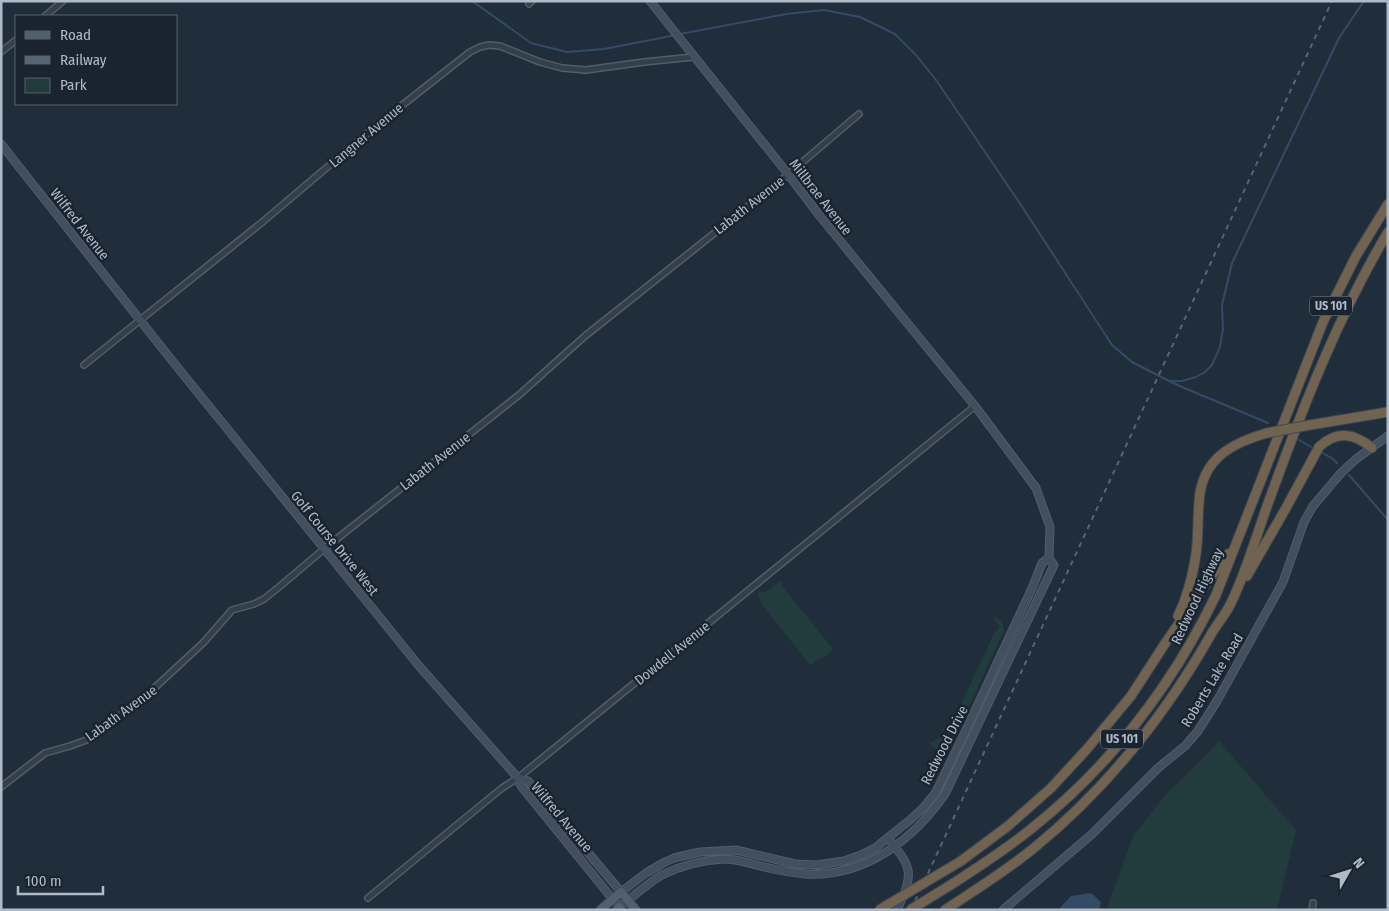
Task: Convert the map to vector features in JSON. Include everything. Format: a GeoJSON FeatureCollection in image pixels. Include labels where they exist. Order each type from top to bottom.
{"type":"FeatureCollection","features":[{"type":"Feature","properties":{"kind":"highway","name":"Redwood Highway"},"geometry":{"type":"LineString","coordinates":[[910,910],[1013,843],[1050,813],[1090,775],[1138,721],[1168,681],[1216,595],[1323,322],[1356,256],[1388,204]]}},
{"type":"Feature","properties":{"kind":"highway","name":"Redwood Highway"},"geometry":{"type":"LineString","coordinates":[[945,910],[992,879],[1032,849],[1105,782],[1152,725],[1195,662],[1230,605],[1324,358],[1355,289],[1388,232]]}},
{"type":"Feature","properties":{"kind":"highway"},"geometry":{"type":"LineString","coordinates":[[1166,642],[1182,609],[1194,564],[1200,492],[1205,475],[1211,465],[1227,449],[1248,438],[1388,412]]}},
{"type":"Feature","properties":{"kind":"highway"},"geometry":{"type":"LineString","coordinates":[[1230,605],[1319,447],[1325,441],[1333,438],[1352,436],[1362,440],[1372,448]]}},
{"type":"Feature","properties":{"kind":"highway"},"geometry":{"type":"LineString","coordinates":[[878,910],[961,861],[1008,826],[1051,788],[1087,750],[1131,696],[1208,581],[1236,544]]}},
{"type":"Feature","properties":{"kind":"main road","name":"Redwood Drive"},"geometry":{"type":"LineString","coordinates":[[600,910],[621,892]]}},
{"type":"Feature","properties":{"kind":"main road","name":"Wilfred Avenue"},"geometry":{"type":"LineString","coordinates":[[621,892],[636,910]]}},
{"type":"Feature","properties":{"kind":"street"},"geometry":{"type":"LineString","coordinates":[[46,15],[63,1]]}},
{"type":"Feature","properties":{"kind":"street","name":"Millbrae Avenue"},"geometry":{"type":"LineString","coordinates":[[650,1],[825,223],[975,406]]}},
{"type":"Feature","properties":{"kind":"street"},"geometry":{"type":"LineString","coordinates":[[1,52],[15,41]]}},
{"type":"Feature","properties":{"kind":"street","name":"Langner Avenue"},"geometry":{"type":"LineString","coordinates":[[84,365],[260,224],[377,125],[470,52],[489,45],[500,46],[540,62],[562,68],[586,70],[693,56]]}},
{"type":"Feature","properties":{"kind":"street","name":"Labath Avenue"},"geometry":{"type":"LineString","coordinates":[[1,788],[45,753],[89,739],[161,683],[203,643],[232,610],[264,599],[519,394],[585,336],[788,174],[859,114]]}},
{"type":"Feature","properties":{"kind":"street","name":"Wilfred Avenue"},"geometry":{"type":"LineString","coordinates":[[1,144],[139,320]]}},
{"type":"Feature","properties":{"kind":"street","name":"Golf Course Drive West"},"geometry":{"type":"LineString","coordinates":[[139,320],[419,666],[518,778]]}},
{"type":"Feature","properties":{"kind":"street","name":"Redwood Drive"},"geometry":{"type":"LineString","coordinates":[[619,909],[660,876],[701,862],[725,859],[770,869],[807,874],[840,872],[870,862],[895,846],[936,807],[950,785],[1054,565],[1049,558],[1050,527],[1036,488],[975,406]]}},
{"type":"Feature","properties":{"kind":"street","name":"Dowdell Avenue"},"geometry":{"type":"LineString","coordinates":[[368,898],[975,406]]}},
{"type":"Feature","properties":{"kind":"street","name":"Roberts Lake Road"},"geometry":{"type":"LineString","coordinates":[[1003,910],[1115,813],[1158,768],[1185,746],[1198,731],[1217,701],[1283,582],[1304,522],[1313,506],[1341,473],[1388,436]]}},
{"type":"Feature","properties":{"kind":"street","name":"Redwood Drive"},"geometry":{"type":"LineString","coordinates":[[621,892],[646,873],[665,862],[700,852],[736,850],[772,860],[817,865],[838,862],[861,855],[875,848],[888,838],[924,807],[936,792],[1042,563],[1049,558]]}},
{"type":"Feature","properties":{"kind":"street","name":"Wilfred Avenue"},"geometry":{"type":"LineString","coordinates":[[518,778],[528,781],[621,892]]}},
{"type":"Feature","properties":{"kind":"street","name":"Wilfred Avenue"},"geometry":{"type":"LineString","coordinates":[[518,778],[521,786],[613,899],[619,909]]}},
{"type":"Feature","properties":{"kind":"street"},"geometry":{"type":"LineString","coordinates":[[888,838],[908,865],[909,876],[906,890],[897,910]]}},
{"type":"Feature","properties":{"kind":"street"},"geometry":{"type":"LineString","coordinates":[[700,852],[701,862]]}},
{"type":"Feature","properties":{"kind":"street"},"geometry":{"type":"LineString","coordinates":[[770,869],[772,860]]}},
{"type":"Feature","properties":{"kind":"street"},"geometry":{"type":"LineString","coordinates":[[838,862],[840,872]]}},
{"type":"Feature","properties":{"kind":"street"},"geometry":{"type":"LineString","coordinates":[[1312,910],[1314,903]]}},
{"type":"Feature","properties":{"kind":"green space"},"geometry":{"type":"Polygon","coordinates":[[[782,580],[782,586],[833,649],[829,654],[810,665],[758,597],[759,591],[764,592],[782,580]]]}},
{"type":"Feature","properties":{"kind":"green space"},"geometry":{"type":"Polygon","coordinates":[[[993,616],[1002,621],[1004,631],[950,747],[940,751],[929,743],[945,735],[942,730],[945,727],[950,728],[995,631],[998,630],[999,625],[993,616]]]}},
{"type":"Feature","properties":{"kind":"green space"},"geometry":{"type":"Polygon","coordinates":[[[1219,741],[1296,830],[1277,910],[1106,910],[1133,836],[1168,792],[1219,741]]]}},
{"type":"Feature","properties":{"kind":"water"},"geometry":{"type":"Polygon","coordinates":[[[1091,893],[1101,902],[1099,910],[1058,910],[1071,896],[1091,893]]]}},
{"type":"Feature","properties":{"kind":"waterway"},"geometry":{"type":"LineString","coordinates":[[472,1],[531,43],[567,52],[604,49],[676,35]]}},
{"type":"Feature","properties":{"kind":"waterway"},"geometry":{"type":"LineString","coordinates":[[680,34],[786,14],[824,10],[860,17],[895,34],[916,55],[936,80],[1021,205],[1112,345],[1132,362],[1169,381],[1182,381],[1196,377],[1212,365],[1220,347],[1223,329],[1222,305],[1232,263],[1339,38],[1364,1]]}},
{"type":"Feature","properties":{"kind":"waterway"},"geometry":{"type":"LineString","coordinates":[[1169,381],[1268,423]]}},
{"type":"Feature","properties":{"kind":"waterway"},"geometry":{"type":"LineString","coordinates":[[1299,440],[1311,447]]}},
{"type":"Feature","properties":{"kind":"waterway"},"geometry":{"type":"LineString","coordinates":[[1321,452],[1337,463]]}},
{"type":"Feature","properties":{"kind":"waterway"},"geometry":{"type":"LineString","coordinates":[[1349,475],[1388,520]]}},
{"type":"Feature","properties":{"kind":"railway"},"geometry":{"type":"LineString","coordinates":[[911,910],[1332,1]]}}]}
